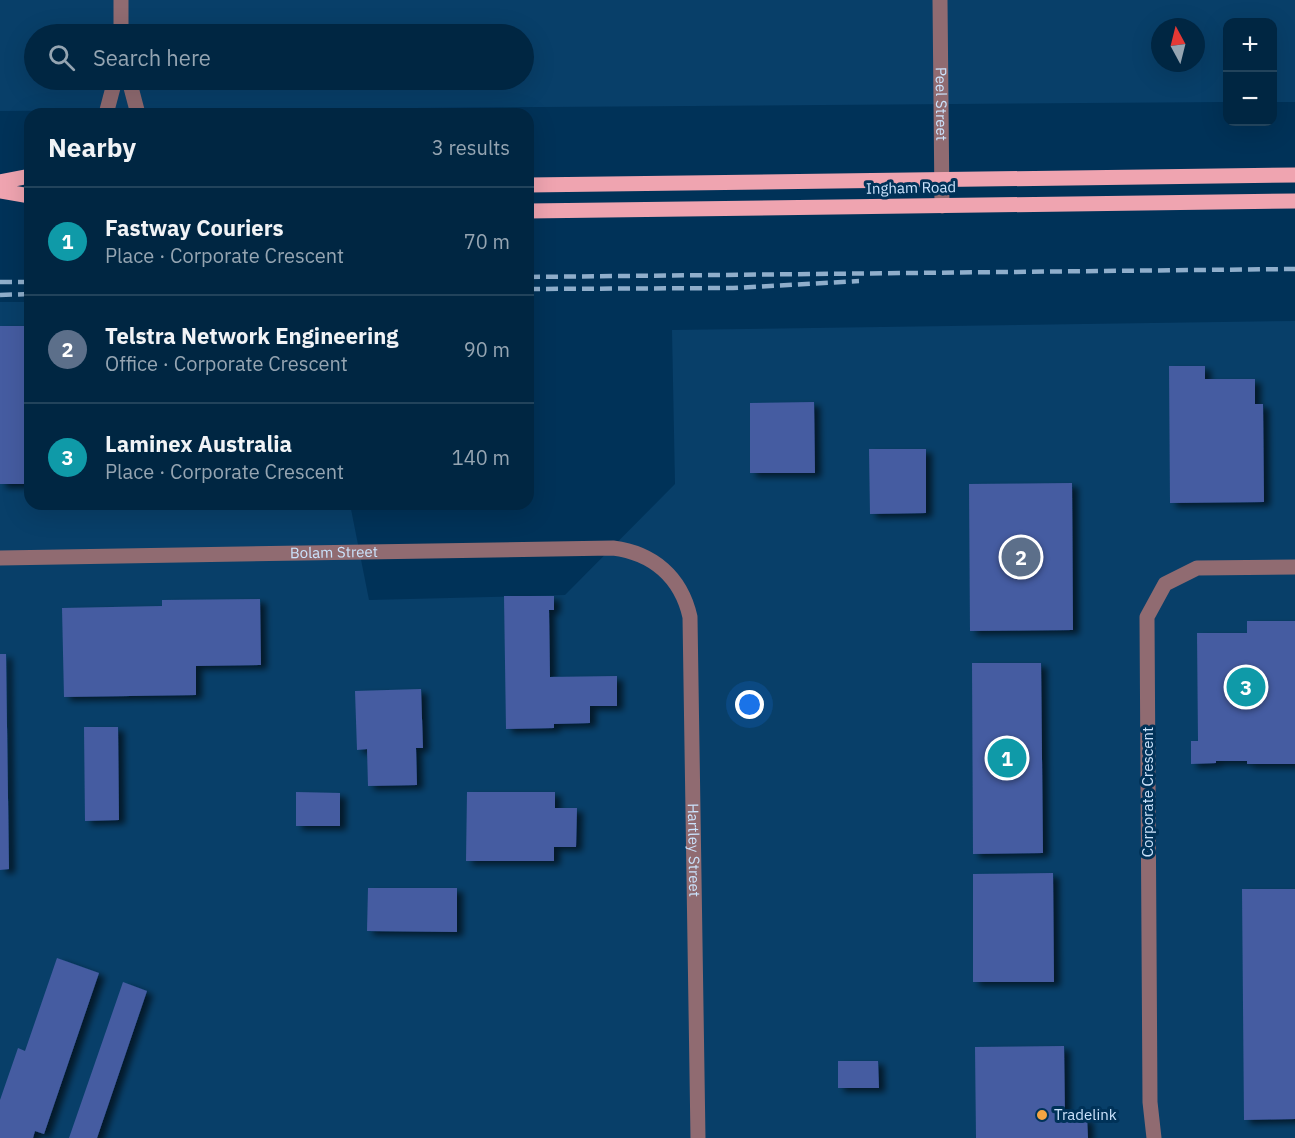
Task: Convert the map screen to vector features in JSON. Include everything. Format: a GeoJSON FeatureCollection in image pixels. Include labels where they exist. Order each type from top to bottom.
{"type":"FeatureCollection","features":[{"type":"Feature","properties":{"kind":"main road","name":"Ingham Road"},"geometry":{"type":"LineString","coordinates":[[534,185],[1295,175]]}},
{"type":"Feature","properties":{"kind":"main road"},"geometry":{"type":"LineString","coordinates":[[0,182],[24,177]]}},
{"type":"Feature","properties":{"kind":"main road"},"geometry":{"type":"LineString","coordinates":[[0,191],[24,195]]}},
{"type":"Feature","properties":{"kind":"main road","name":"Ingham Road"},"geometry":{"type":"LineString","coordinates":[[534,212],[1295,201]]}},
{"type":"Feature","properties":{"kind":"street"},"geometry":{"type":"LineString","coordinates":[[121,0],[121,24]]}},
{"type":"Feature","properties":{"kind":"street","name":"Peel Street"},"geometry":{"type":"LineString","coordinates":[[940,0],[942,206]]}},
{"type":"Feature","properties":{"kind":"street"},"geometry":{"type":"LineString","coordinates":[[108,108],[112,90]]}},
{"type":"Feature","properties":{"kind":"street"},"geometry":{"type":"LineString","coordinates":[[132,90],[136,108]]}},
{"type":"Feature","properties":{"kind":"street","name":"Bolam Street"},"geometry":{"type":"LineString","coordinates":[[0,558],[613,548],[640,554],[664,569]]}},
{"type":"Feature","properties":{"kind":"street","name":"Corporate Crescent"},"geometry":{"type":"LineString","coordinates":[[1154,1138],[1150,1090],[1148,617],[1166,584],[1197,568],[1295,567]]}},
{"type":"Feature","properties":{"kind":"street","name":"Hartley Street"},"geometry":{"type":"LineString","coordinates":[[664,569],[681,591],[690,617],[698,1138]]}},
{"type":"Feature","properties":{"kind":"shaded area"},"geometry":{"type":"Polygon","coordinates":[[[0,0],[1295,0],[1295,102],[1277,102],[1277,18],[1223,18],[1223,102],[409,108],[24,108],[24,111],[0,111],[0,0]]]}},
{"type":"Feature","properties":{"kind":"shaded area"},"geometry":{"type":"Polygon","coordinates":[[[0,302],[24,302],[24,510],[351,510],[369,600],[565,595],[675,484],[672,330],[1295,321],[1295,1138],[0,1138],[0,302]]]}},
{"type":"Feature","properties":{"kind":"building"},"geometry":{"type":"Polygon","coordinates":[[[0,326],[24,326],[24,484],[0,484],[0,326]]]}},
{"type":"Feature","properties":{"kind":"building"},"geometry":{"type":"Polygon","coordinates":[[[1169,366],[1205,366],[1205,379],[1255,379],[1255,404],[1263,404],[1264,502],[1170,503],[1169,366]]]}},
{"type":"Feature","properties":{"kind":"building"},"geometry":{"type":"Polygon","coordinates":[[[814,402],[815,473],[750,473],[750,403],[814,402]]]}},
{"type":"Feature","properties":{"kind":"building"},"geometry":{"type":"Polygon","coordinates":[[[869,449],[926,449],[926,513],[870,514],[869,449]]]}},
{"type":"Feature","properties":{"kind":"building"},"geometry":{"type":"Polygon","coordinates":[[[1072,483],[1073,630],[970,631],[969,484],[1072,483]]]}},
{"type":"Feature","properties":{"kind":"building"},"geometry":{"type":"Polygon","coordinates":[[[504,596],[554,596],[554,610],[549,610],[550,677],[617,676],[617,706],[590,706],[590,723],[554,724],[554,728],[506,729],[504,596]]]}},
{"type":"Feature","properties":{"kind":"building"},"geometry":{"type":"Polygon","coordinates":[[[260,599],[261,665],[196,666],[196,695],[64,697],[62,608],[162,606],[162,600],[260,599]]]}},
{"type":"Feature","properties":{"kind":"building"},"geometry":{"type":"Polygon","coordinates":[[[1247,621],[1295,621],[1295,764],[1247,764],[1247,761],[1216,761],[1216,763],[1191,764],[1191,741],[1198,741],[1197,633],[1247,633],[1247,621]]]}},
{"type":"Feature","properties":{"kind":"building"},"geometry":{"type":"Polygon","coordinates":[[[0,654],[6,654],[9,869],[0,870],[0,654]]]}},
{"type":"Feature","properties":{"kind":"building"},"geometry":{"type":"Polygon","coordinates":[[[972,663],[1041,663],[1043,853],[973,854],[972,663]]]}},
{"type":"Feature","properties":{"kind":"building"},"geometry":{"type":"Polygon","coordinates":[[[421,689],[423,748],[416,748],[417,785],[368,786],[367,749],[357,750],[355,691],[421,689]]]}},
{"type":"Feature","properties":{"kind":"building"},"geometry":{"type":"Polygon","coordinates":[[[84,727],[118,727],[119,820],[85,821],[84,727]]]}},
{"type":"Feature","properties":{"kind":"building"},"geometry":{"type":"Polygon","coordinates":[[[296,792],[340,793],[340,826],[296,826],[296,792]]]}},
{"type":"Feature","properties":{"kind":"building"},"geometry":{"type":"Polygon","coordinates":[[[467,792],[555,792],[555,808],[577,808],[576,847],[554,847],[554,861],[466,861],[467,792]]]}},
{"type":"Feature","properties":{"kind":"building"},"geometry":{"type":"Polygon","coordinates":[[[1053,873],[1054,982],[973,982],[973,874],[1053,873]]]}},
{"type":"Feature","properties":{"kind":"building"},"geometry":{"type":"Polygon","coordinates":[[[368,888],[457,888],[457,932],[367,931],[368,888]]]}},
{"type":"Feature","properties":{"kind":"building"},"geometry":{"type":"Polygon","coordinates":[[[1242,889],[1295,889],[1295,1119],[1244,1120],[1242,889]]]}},
{"type":"Feature","properties":{"kind":"building"},"geometry":{"type":"Polygon","coordinates":[[[57,958],[99,973],[44,1134],[35,1131],[33,1138],[0,1138],[0,1100],[18,1048],[25,1051],[57,958]]]}},
{"type":"Feature","properties":{"kind":"building"},"geometry":{"type":"Polygon","coordinates":[[[123,982],[147,991],[97,1138],[69,1138],[123,982]]]}},
{"type":"Feature","properties":{"kind":"building"},"geometry":{"type":"Polygon","coordinates":[[[1064,1046],[1065,1118],[1087,1118],[1088,1138],[976,1138],[975,1047],[1064,1046]]]}},
{"type":"Feature","properties":{"kind":"building"},"geometry":{"type":"Polygon","coordinates":[[[838,1061],[878,1061],[879,1088],[838,1088],[838,1061]]]}},
{"type":"Feature","properties":{"kind":"railway"},"geometry":{"type":"LineString","coordinates":[[534,277],[1295,269]]}},
{"type":"Feature","properties":{"kind":"railway"},"geometry":{"type":"LineString","coordinates":[[534,289],[733,288],[859,281]]}},
{"type":"Feature","properties":{"kind":"railway"},"geometry":{"type":"LineString","coordinates":[[0,282],[24,282]]}},
{"type":"Feature","properties":{"kind":"railway"},"geometry":{"type":"LineString","coordinates":[[0,295],[24,294]]}},
{"type":"Feature","properties":{"kind":"place","name":"Telstra Network Engineering"},"geometry":{"type":"Point","coordinates":[1021,557]}},
{"type":"Feature","properties":{"kind":"place","name":"Laminex Australia"},"geometry":{"type":"Point","coordinates":[1246,687]}},
{"type":"Feature","properties":{"kind":"place","name":"Fastway Couriers"},"geometry":{"type":"Point","coordinates":[1007,758]}},
{"type":"Feature","properties":{"kind":"place","name":"Tradelink"},"geometry":{"type":"Point","coordinates":[1042,1115]}}]}
